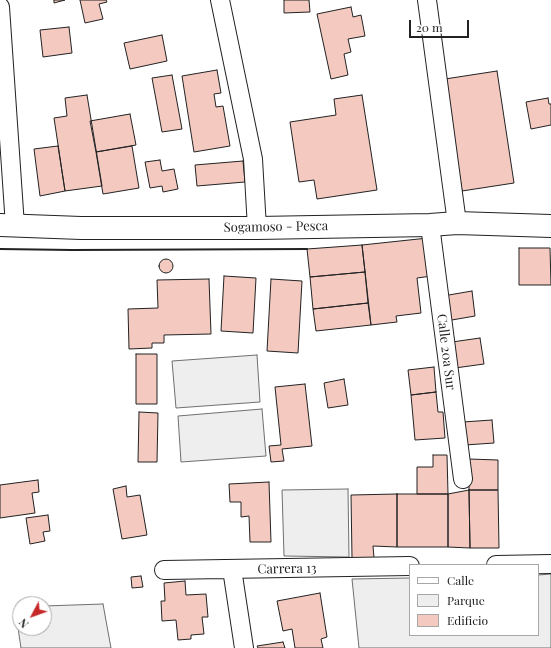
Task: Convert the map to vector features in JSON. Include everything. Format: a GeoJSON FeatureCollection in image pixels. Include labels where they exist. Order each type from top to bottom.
{"type":"FeatureCollection","features":[{"type":"Feature","properties":{"kind":"main road","name":"Sogamoso - Pesca"},"geometry":{"type":"LineString","coordinates":[[8,225],[81,228],[257,228],[430,225],[457,223],[551,226]]}},
{"type":"Feature","properties":{"kind":"street"},"geometry":{"type":"LineString","coordinates":[[220,0],[253,159],[257,228]]}},
{"type":"Feature","properties":{"kind":"street"},"geometry":{"type":"LineString","coordinates":[[427,0],[457,223]]}},
{"type":"Feature","properties":{"kind":"street"},"geometry":{"type":"LineString","coordinates":[[0,7],[8,225]]}},
{"type":"Feature","properties":{"kind":"street","name":"Calle 20a Sur"},"geometry":{"type":"LineString","coordinates":[[430,225],[462,480]]}},
{"type":"Feature","properties":{"kind":"street"},"geometry":{"type":"LineString","coordinates":[[539,564],[551,564]]}},
{"type":"Feature","properties":{"kind":"street","name":"Carrera 13"},"geometry":{"type":"LineString","coordinates":[[164,570],[409,566]]}},
{"type":"Feature","properties":{"kind":"street"},"geometry":{"type":"LineString","coordinates":[[232,569],[244,648]]}},
{"type":"Feature","properties":{"kind":"green space"},"geometry":{"type":"Polygon","coordinates":[[[257,355],[260,402],[176,408],[172,361],[257,355]]]}},
{"type":"Feature","properties":{"kind":"green space"},"geometry":{"type":"Polygon","coordinates":[[[262,409],[266,456],[181,462],[178,416],[262,409]]]}},
{"type":"Feature","properties":{"kind":"green space"},"geometry":{"type":"Polygon","coordinates":[[[348,489],[349,557],[284,556],[282,490],[348,489]]]}},
{"type":"Feature","properties":{"kind":"green space"},"geometry":{"type":"Polygon","coordinates":[[[551,574],[551,648],[359,648],[352,579],[409,578],[409,636],[539,636],[539,575],[551,574]]]}},
{"type":"Feature","properties":{"kind":"green space"},"geometry":{"type":"Polygon","coordinates":[[[103,604],[111,648],[21,648],[19,636],[52,636],[52,606],[103,604]]]}},
{"type":"Feature","properties":{"kind":"building"},"geometry":{"type":"Polygon","coordinates":[[[54,0],[65,0],[54,3],[54,0]]]}},
{"type":"Feature","properties":{"kind":"building"},"geometry":{"type":"Polygon","coordinates":[[[80,0],[106,0],[107,2],[99,4],[103,19],[85,23],[80,0]]]}},
{"type":"Feature","properties":{"kind":"building"},"geometry":{"type":"Polygon","coordinates":[[[284,0],[309,0],[310,12],[284,13],[284,0]]]}},
{"type":"Feature","properties":{"kind":"building"},"geometry":{"type":"Polygon","coordinates":[[[351,7],[353,17],[361,15],[365,36],[348,39],[351,52],[344,54],[348,75],[331,79],[317,14],[351,7]]]}},
{"type":"Feature","properties":{"kind":"building"},"geometry":{"type":"Polygon","coordinates":[[[69,27],[72,53],[43,57],[40,30],[69,27]]]}},
{"type":"Feature","properties":{"kind":"building"},"geometry":{"type":"Polygon","coordinates":[[[162,35],[167,61],[130,69],[124,43],[162,35]]]}},
{"type":"Feature","properties":{"kind":"building"},"geometry":{"type":"Polygon","coordinates":[[[217,70],[221,93],[214,94],[216,107],[223,106],[230,146],[194,152],[182,76],[217,70]]]}},
{"type":"Feature","properties":{"kind":"building"},"geometry":{"type":"Polygon","coordinates":[[[497,71],[514,183],[462,191],[445,79],[497,71]]]}},
{"type":"Feature","properties":{"kind":"building"},"geometry":{"type":"Polygon","coordinates":[[[172,75],[182,129],[162,132],[152,78],[172,75]]]}},
{"type":"Feature","properties":{"kind":"building"},"geometry":{"type":"Polygon","coordinates":[[[87,95],[102,186],[65,191],[54,118],[67,116],[65,98],[87,95]]]}},
{"type":"Feature","properties":{"kind":"building"},"geometry":{"type":"Polygon","coordinates":[[[362,95],[377,190],[317,199],[314,180],[299,182],[290,122],[336,115],[334,99],[362,95]]]}},
{"type":"Feature","properties":{"kind":"building"},"geometry":{"type":"Polygon","coordinates":[[[548,98],[549,104],[551,104],[551,125],[531,129],[526,102],[548,98]]]}},
{"type":"Feature","properties":{"kind":"building"},"geometry":{"type":"Polygon","coordinates":[[[130,114],[136,145],[96,152],[90,121],[130,114]]]}},
{"type":"Feature","properties":{"kind":"building"},"geometry":{"type":"Polygon","coordinates":[[[58,146],[65,191],[40,196],[34,149],[58,146]]]}},
{"type":"Feature","properties":{"kind":"building"},"geometry":{"type":"Polygon","coordinates":[[[132,146],[139,188],[103,194],[96,152],[132,146]]]}},
{"type":"Feature","properties":{"kind":"building"},"geometry":{"type":"Polygon","coordinates":[[[160,160],[162,171],[174,169],[178,189],[163,192],[162,186],[150,188],[145,162],[160,160]]]}},
{"type":"Feature","properties":{"kind":"building"},"geometry":{"type":"Polygon","coordinates":[[[243,161],[245,182],[197,186],[195,165],[243,161]]]}},
{"type":"Feature","properties":{"kind":"building"},"geometry":{"type":"Polygon","coordinates":[[[428,238],[432,276],[417,278],[421,313],[396,316],[397,322],[371,325],[362,245],[428,238]]]}},
{"type":"Feature","properties":{"kind":"building"},"geometry":{"type":"Polygon","coordinates":[[[362,245],[365,272],[310,277],[307,249],[362,245]]]}},
{"type":"Feature","properties":{"kind":"building"},"geometry":{"type":"Polygon","coordinates":[[[519,248],[550,248],[551,285],[519,285],[519,248]]]}},
{"type":"Feature","properties":{"kind":"building"},"geometry":{"type":"Polygon","coordinates":[[[166,259],[171,261],[173,266],[171,271],[166,273],[161,271],[159,266],[161,261],[166,259]]]}},
{"type":"Feature","properties":{"kind":"building"},"geometry":{"type":"Polygon","coordinates":[[[365,272],[368,303],[313,309],[310,277],[365,272]]]}},
{"type":"Feature","properties":{"kind":"building"},"geometry":{"type":"Polygon","coordinates":[[[224,276],[256,278],[253,333],[221,331],[224,276]]]}},
{"type":"Feature","properties":{"kind":"building"},"geometry":{"type":"Polygon","coordinates":[[[209,279],[211,334],[164,335],[164,343],[152,343],[152,348],[129,349],[128,309],[158,308],[157,280],[209,279]]]}},
{"type":"Feature","properties":{"kind":"building"},"geometry":{"type":"Polygon","coordinates":[[[271,279],[302,281],[298,353],[267,351],[271,279]]]}},
{"type":"Feature","properties":{"kind":"building"},"geometry":{"type":"Polygon","coordinates":[[[472,291],[475,316],[446,321],[443,296],[472,291]]]}},
{"type":"Feature","properties":{"kind":"building"},"geometry":{"type":"Polygon","coordinates":[[[368,303],[371,325],[316,331],[313,309],[368,303]]]}},
{"type":"Feature","properties":{"kind":"building"},"geometry":{"type":"Polygon","coordinates":[[[480,338],[484,364],[455,368],[452,342],[480,338]]]}},
{"type":"Feature","properties":{"kind":"building"},"geometry":{"type":"Polygon","coordinates":[[[136,354],[157,354],[157,404],[136,404],[136,354]]]}},
{"type":"Feature","properties":{"kind":"building"},"geometry":{"type":"Polygon","coordinates":[[[434,367],[436,392],[411,395],[408,370],[434,367]]]}},
{"type":"Feature","properties":{"kind":"building"},"geometry":{"type":"Polygon","coordinates":[[[344,379],[348,405],[328,408],[324,383],[344,379]]]}},
{"type":"Feature","properties":{"kind":"building"},"geometry":{"type":"Polygon","coordinates":[[[305,384],[312,446],[282,449],[284,461],[271,462],[269,446],[281,445],[275,387],[305,384]]]}},
{"type":"Feature","properties":{"kind":"building"},"geometry":{"type":"Polygon","coordinates":[[[436,392],[438,412],[443,412],[445,438],[415,440],[411,395],[436,392]]]}},
{"type":"Feature","properties":{"kind":"building"},"geometry":{"type":"Polygon","coordinates":[[[139,412],[158,413],[157,462],[138,462],[139,412]]]}},
{"type":"Feature","properties":{"kind":"building"},"geometry":{"type":"Polygon","coordinates":[[[492,420],[494,443],[465,445],[463,422],[492,420]]]}},
{"type":"Feature","properties":{"kind":"building"},"geometry":{"type":"Polygon","coordinates":[[[433,455],[447,455],[448,494],[417,494],[417,467],[433,467],[433,455]]]}},
{"type":"Feature","properties":{"kind":"building"},"geometry":{"type":"Polygon","coordinates":[[[469,459],[498,460],[498,490],[469,490],[469,459]]]}},
{"type":"Feature","properties":{"kind":"building"},"geometry":{"type":"Polygon","coordinates":[[[38,480],[39,492],[32,493],[35,513],[0,518],[0,485],[38,480]]]}},
{"type":"Feature","properties":{"kind":"building"},"geometry":{"type":"Polygon","coordinates":[[[269,482],[271,542],[250,542],[249,516],[241,517],[241,502],[230,502],[229,484],[269,482]]]}},
{"type":"Feature","properties":{"kind":"building"},"geometry":{"type":"Polygon","coordinates":[[[126,486],[127,497],[140,495],[147,535],[122,539],[113,489],[126,486]]]}},
{"type":"Feature","properties":{"kind":"building"},"geometry":{"type":"Polygon","coordinates":[[[469,490],[498,490],[499,548],[470,548],[469,490]]]}},
{"type":"Feature","properties":{"kind":"building"},"geometry":{"type":"Polygon","coordinates":[[[469,490],[470,548],[448,547],[448,494],[469,490]]]}},
{"type":"Feature","properties":{"kind":"building"},"geometry":{"type":"Polygon","coordinates":[[[397,494],[448,494],[448,547],[397,547],[397,494]]]}},
{"type":"Feature","properties":{"kind":"building"},"geometry":{"type":"Polygon","coordinates":[[[397,494],[397,547],[373,546],[374,558],[352,558],[351,495],[397,494]]]}},
{"type":"Feature","properties":{"kind":"building"},"geometry":{"type":"Polygon","coordinates":[[[48,515],[50,531],[43,532],[45,541],[30,544],[26,518],[48,515]]]}},
{"type":"Feature","properties":{"kind":"building"},"geometry":{"type":"Polygon","coordinates":[[[141,576],[143,587],[132,588],[131,577],[141,576]]]}},
{"type":"Feature","properties":{"kind":"building"},"geometry":{"type":"Polygon","coordinates":[[[185,581],[186,595],[206,594],[208,617],[202,617],[204,634],[191,635],[191,639],[178,640],[176,620],[162,621],[161,601],[165,601],[164,583],[185,581]]]}},
{"type":"Feature","properties":{"kind":"building"},"geometry":{"type":"Polygon","coordinates":[[[320,593],[327,637],[321,639],[323,648],[295,648],[292,629],[283,631],[277,601],[320,593]]]}},
{"type":"Feature","properties":{"kind":"building"},"geometry":{"type":"Polygon","coordinates":[[[283,642],[285,648],[258,648],[257,646],[283,642]]]}},
{"type":"Feature","properties":{"kind":"wall"},"geometry":{"type":"LineString","coordinates":[[0,249],[307,249]]}}]}
